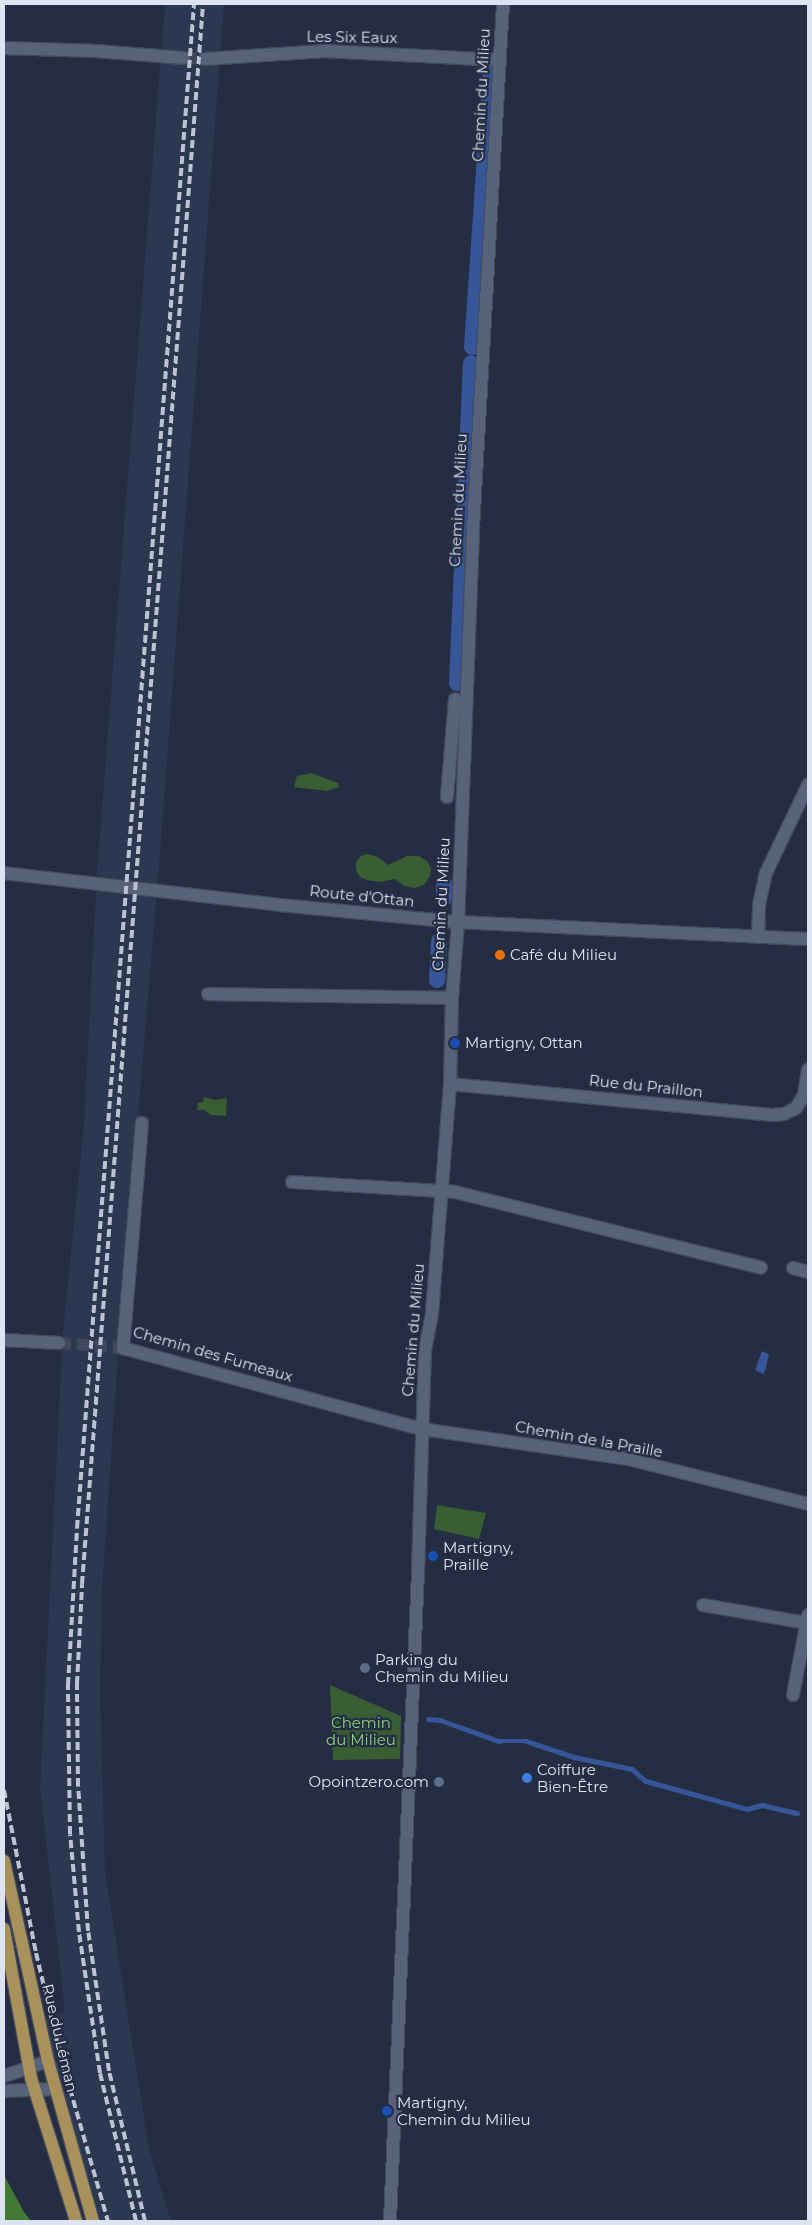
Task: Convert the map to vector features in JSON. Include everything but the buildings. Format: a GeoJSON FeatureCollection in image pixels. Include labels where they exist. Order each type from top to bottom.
{"type":"FeatureCollection","features":[{"type":"Feature","properties":{"kind":"main road","name":"Rue du Léman"},"geometry":{"type":"LineString","coordinates":[[4,1861],[48,2061],[93,2221]]}},
{"type":"Feature","properties":{"kind":"main road"},"geometry":{"type":"LineString","coordinates":[[4,1929],[34,2089],[76,2221]]}},
{"type":"Feature","properties":{"kind":"street","name":"Chemin du Milieu"},"geometry":{"type":"LineString","coordinates":[[390,2221],[418,1580],[425,1350],[432,1313],[450,1084],[452,998],[458,922],[473,529],[503,4]]}},
{"type":"Feature","properties":{"kind":"street"},"geometry":{"type":"LineString","coordinates":[[4,48],[96,50],[184,58]]}},
{"type":"Feature","properties":{"kind":"street","name":"Les Six Eaux"},"geometry":{"type":"LineString","coordinates":[[205,59],[325,51],[499,60]]}},
{"type":"Feature","properties":{"kind":"street"},"geometry":{"type":"LineString","coordinates":[[447,797],[455,699]]}},
{"type":"Feature","properties":{"kind":"street"},"geometry":{"type":"LineString","coordinates":[[758,937],[759,905],[766,873],[808,785]]}},
{"type":"Feature","properties":{"kind":"street","name":"Route d'Ottan"},"geometry":{"type":"LineString","coordinates":[[4,873],[266,903],[458,922],[808,939]]}},
{"type":"Feature","properties":{"kind":"street"},"geometry":{"type":"LineString","coordinates":[[208,994],[452,998]]}},
{"type":"Feature","properties":{"kind":"street","name":"Rue du Praillon"},"geometry":{"type":"LineString","coordinates":[[450,1084],[774,1115],[784,1114],[796,1108],[804,1096],[808,1069]]}},
{"type":"Feature","properties":{"kind":"street","name":"Chemin des Fumeaux"},"geometry":{"type":"LineString","coordinates":[[142,1123],[123,1348],[422,1429]]}},
{"type":"Feature","properties":{"kind":"street"},"geometry":{"type":"LineString","coordinates":[[292,1182],[455,1192],[761,1268]]}},
{"type":"Feature","properties":{"kind":"street"},"geometry":{"type":"LineString","coordinates":[[793,1268],[808,1272]]}},
{"type":"Feature","properties":{"kind":"street"},"geometry":{"type":"LineString","coordinates":[[4,1340],[59,1343]]}},
{"type":"Feature","properties":{"kind":"street","name":"Chemin de la Praille"},"geometry":{"type":"LineString","coordinates":[[422,1429],[628,1459],[808,1504]]}},
{"type":"Feature","properties":{"kind":"street"},"geometry":{"type":"LineString","coordinates":[[703,1605],[807,1619],[793,1694]]}},
{"type":"Feature","properties":{"kind":"street"},"geometry":{"type":"LineString","coordinates":[[4,2076],[48,2061]]}},
{"type":"Feature","properties":{"kind":"street"},"geometry":{"type":"LineString","coordinates":[[4,2091],[55,2089]]}},
{"type":"Feature","properties":{"kind":"shaded area"},"geometry":{"type":"Polygon","coordinates":[[[165,4],[224,4],[158,879],[119,1339],[102,1590],[100,1691],[105,1872],[149,2149],[171,2221],[101,2221],[79,2157],[43,2019],[65,2012],[40,1788],[63,1331],[84,1124],[97,872],[165,4]]]}},
{"type":"Feature","properties":{"kind":"green space"},"geometry":{"type":"Polygon","coordinates":[[[311,773],[338,783],[339,787],[327,791],[294,787],[297,776],[311,773]]]}},
{"type":"Feature","properties":{"kind":"green space"},"geometry":{"type":"Polygon","coordinates":[[[367,854],[378,857],[388,865],[407,856],[419,856],[427,861],[431,868],[430,876],[424,885],[415,888],[404,886],[395,879],[379,882],[367,880],[360,877],[356,870],[356,862],[361,856],[367,854]]]}},
{"type":"Feature","properties":{"kind":"green space"},"geometry":{"type":"Polygon","coordinates":[[[204,1097],[215,1100],[227,1098],[226,1116],[211,1115],[204,1110],[197,1110],[198,1103],[203,1102],[204,1097]]]}},
{"type":"Feature","properties":{"kind":"green space"},"geometry":{"type":"Polygon","coordinates":[[[437,1505],[486,1513],[479,1539],[434,1529],[437,1505]]]}},
{"type":"Feature","properties":{"kind":"green space","name":"Chemin du Milieu"},"geometry":{"type":"Polygon","coordinates":[[[330,1685],[401,1716],[400,1759],[333,1760],[330,1685]]]}},
{"type":"Feature","properties":{"kind":"green space"},"geometry":{"type":"Polygon","coordinates":[[[4,2175],[24,2212],[31,2221],[4,2221],[4,2175]]]}},
{"type":"Feature","properties":{"kind":"water"},"geometry":{"type":"Polygon","coordinates":[[[762,1351],[769,1354],[763,1374],[755,1370],[762,1351]]]}},
{"type":"Feature","properties":{"kind":"waterway"},"geometry":{"type":"LineString","coordinates":[[472,347],[491,67]]}},
{"type":"Feature","properties":{"kind":"waterway"},"geometry":{"type":"LineString","coordinates":[[457,683],[471,363]]}},
{"type":"Feature","properties":{"kind":"waterway"},"geometry":{"type":"LineString","coordinates":[[444,884],[444,898]]}},
{"type":"Feature","properties":{"kind":"waterway"},"geometry":{"type":"LineString","coordinates":[[437,980],[439,941]]}},
{"type":"Feature","properties":{"kind":"waterway"},"geometry":{"type":"LineString","coordinates":[[428,1719],[440,1720],[499,1741],[526,1741],[574,1757],[632,1769],[646,1781],[747,1809],[762,1805],[797,1813]]}},
{"type":"Feature","properties":{"kind":"tunnel"},"geometry":{"type":"LineString","coordinates":[[184,58],[205,59]]}},
{"type":"Feature","properties":{"kind":"tunnel"},"geometry":{"type":"LineString","coordinates":[[59,1343],[123,1348]]}},
{"type":"Feature","properties":{"kind":"railway"},"geometry":{"type":"LineString","coordinates":[[136,2221],[100,2073],[79,1932],[70,1834],[68,1685],[77,1528],[194,4]]}},
{"type":"Feature","properties":{"kind":"railway"},"geometry":{"type":"LineString","coordinates":[[145,2221],[109,2071],[88,1931],[78,1786],[77,1684],[82,1584],[203,4]]}},
{"type":"Feature","properties":{"kind":"railway"},"geometry":{"type":"LineString","coordinates":[[4,1790],[36,1953],[60,2054],[108,2221]]}},
{"type":"Feature","properties":{"kind":"place","name":"Café du Milieu"},"geometry":{"type":"Point","coordinates":[500,955]}},
{"type":"Feature","properties":{"kind":"place","name":"Martigny, Ottan"},"geometry":{"type":"Point","coordinates":[455,1043]}},
{"type":"Feature","properties":{"kind":"place","name":"Martigny, Praille"},"geometry":{"type":"Point","coordinates":[433,1556]}},
{"type":"Feature","properties":{"kind":"place","name":"Parking du Chemin du Milieu"},"geometry":{"type":"Point","coordinates":[365,1668]}},
{"type":"Feature","properties":{"kind":"place","name":"Coiffure Bien-Être"},"geometry":{"type":"Point","coordinates":[527,1778]}},
{"type":"Feature","properties":{"kind":"place","name":"Opointzero.com"},"geometry":{"type":"Point","coordinates":[439,1782]}},
{"type":"Feature","properties":{"kind":"place","name":"Martigny, Chemin du Milieu"},"geometry":{"type":"Point","coordinates":[387,2111]}}]}
